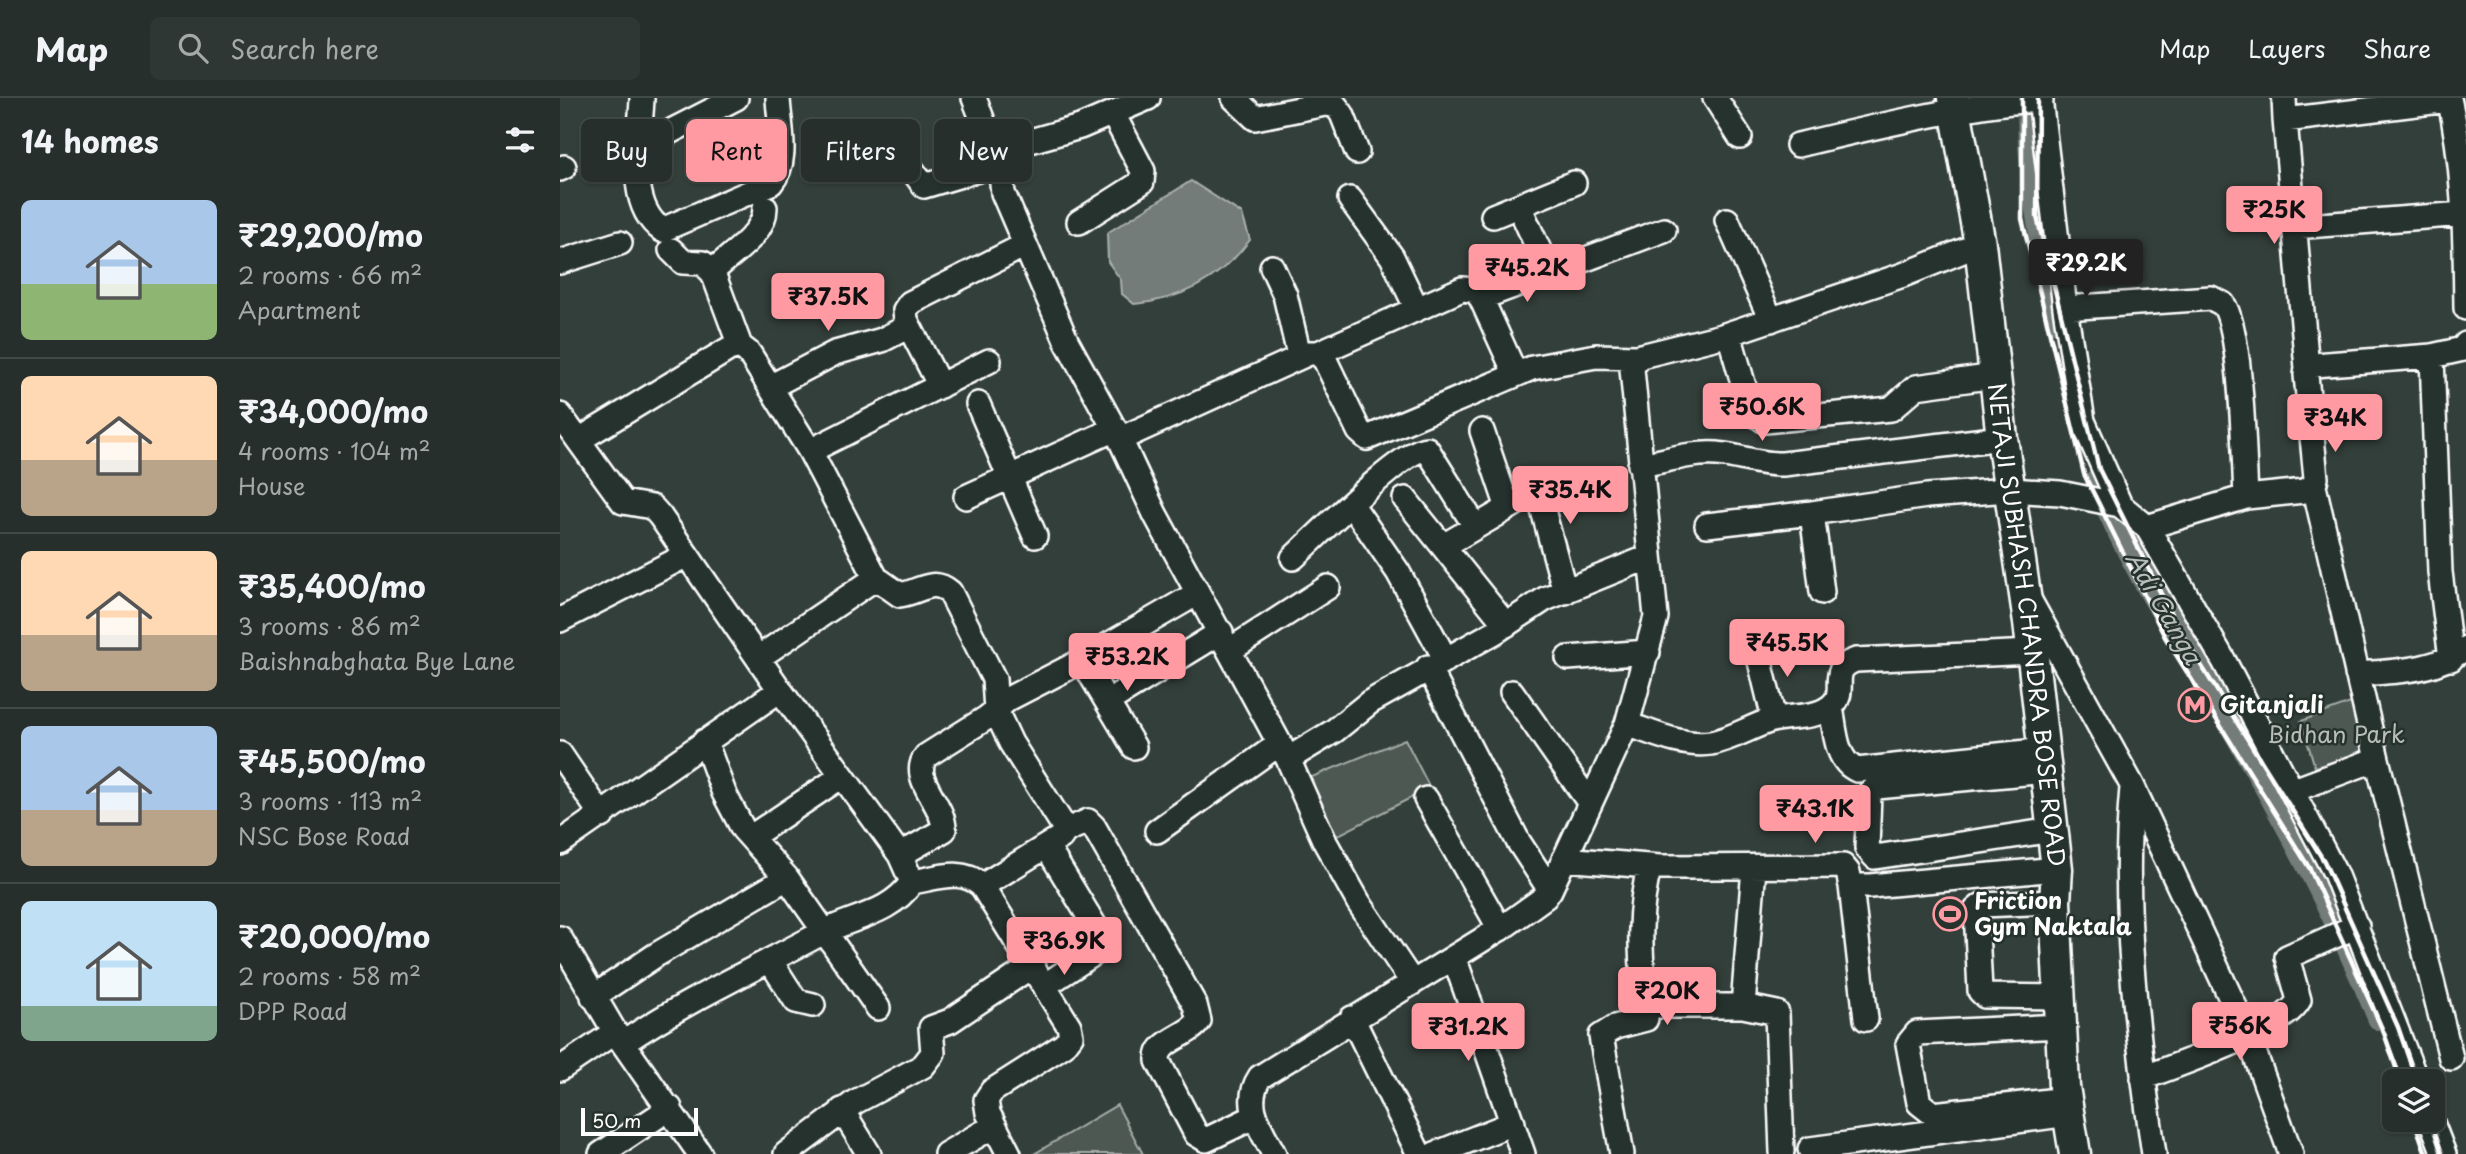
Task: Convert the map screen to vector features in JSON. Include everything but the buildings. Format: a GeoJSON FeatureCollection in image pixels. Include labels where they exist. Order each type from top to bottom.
{"type":"FeatureCollection","features":[{"type":"Feature","properties":{"kind":"main road","name":"NETAJI SUBHASH CHANDRA BOSE ROAD"},"geometry":{"type":"LineString","coordinates":[[1954,103],[1980,244],[2002,438],[2033,652],[2057,869],[2055,902],[2067,1107],[2075,1154]]}},
{"type":"Feature","properties":{"kind":"street"},"geometry":{"type":"LineString","coordinates":[[641,119],[642,98]]}},
{"type":"Feature","properties":{"kind":"street"},"geometry":{"type":"LineString","coordinates":[[672,130],[736,98]]}},
{"type":"Feature","properties":{"kind":"street"},"geometry":{"type":"LineString","coordinates":[[638,182],[646,212],[653,224],[662,230],[760,190],[779,174],[782,162],[778,98]]}},
{"type":"Feature","properties":{"kind":"street"},"geometry":{"type":"LineString","coordinates":[[974,98],[983,119]]}},
{"type":"Feature","properties":{"kind":"street"},"geometry":{"type":"LineString","coordinates":[[1032,141],[1080,127],[1148,98]]}},
{"type":"Feature","properties":{"kind":"street"},"geometry":{"type":"LineString","coordinates":[[1234,98],[1247,114],[1255,118],[1325,104],[1335,105],[1342,114],[1357,152]]}},
{"type":"Feature","properties":{"kind":"street"},"geometry":{"type":"LineString","coordinates":[[1716,98],[1740,137]]}},
{"type":"Feature","properties":{"kind":"street"},"geometry":{"type":"LineString","coordinates":[[1798,145],[1954,103],[2027,98],[2040,100],[2065,308],[2083,421],[2113,503]]}},
{"type":"Feature","properties":{"kind":"street"},"geometry":{"type":"LineString","coordinates":[[2451,1058],[2377,759],[2314,486],[2316,478],[2284,109],[2449,99],[2458,148],[2464,214],[2466,308]]}},
{"type":"Feature","properties":{"kind":"street"},"geometry":{"type":"LineString","coordinates":[[1079,222],[1142,182],[1143,171],[1113,114]]}},
{"type":"Feature","properties":{"kind":"street"},"geometry":{"type":"LineString","coordinates":[[920,181],[924,186],[934,182]]}},
{"type":"Feature","properties":{"kind":"street"},"geometry":{"type":"LineString","coordinates":[[1002,182],[1003,192],[1067,342],[1117,434],[1155,514],[1284,751],[1338,866],[1381,938],[1412,982]]}},
{"type":"Feature","properties":{"kind":"street"},"geometry":{"type":"LineString","coordinates":[[1493,216],[1574,183]]}},
{"type":"Feature","properties":{"kind":"street"},"geometry":{"type":"LineString","coordinates":[[1350,198],[1392,257],[1417,309]]}},
{"type":"Feature","properties":{"kind":"street"},"geometry":{"type":"LineString","coordinates":[[1519,205],[1549,272]]}},
{"type":"Feature","properties":{"kind":"street"},"geometry":{"type":"LineString","coordinates":[[712,272],[759,228],[765,219],[765,208]]}},
{"type":"Feature","properties":{"kind":"street"},"geometry":{"type":"LineString","coordinates":[[2294,227],[2464,214]]}},
{"type":"Feature","properties":{"kind":"street"},"geometry":{"type":"LineString","coordinates":[[1727,220],[1771,320]]}},
{"type":"Feature","properties":{"kind":"street"},"geometry":{"type":"LineString","coordinates":[[1481,298],[1664,230]]}},
{"type":"Feature","properties":{"kind":"street"},"geometry":{"type":"LineString","coordinates":[[560,262],[620,243]]}},
{"type":"Feature","properties":{"kind":"street"},"geometry":{"type":"LineString","coordinates":[[1272,267],[1308,354],[1325,360],[1359,430],[1367,438],[1516,373],[1596,356],[1637,357],[1729,334],[1903,275],[1980,244]]}},
{"type":"Feature","properties":{"kind":"street"},"geometry":{"type":"LineString","coordinates":[[940,386],[909,326],[905,310],[910,303],[1025,245]]}},
{"type":"Feature","properties":{"kind":"street"},"geometry":{"type":"LineString","coordinates":[[671,250],[683,262],[703,263],[712,272],[740,346],[749,354],[810,451],[876,578],[900,595],[933,583],[942,585],[950,592],[994,679],[996,711],[1018,756],[1065,831]]}},
{"type":"Feature","properties":{"kind":"street"},"geometry":{"type":"LineString","coordinates":[[966,497],[1462,289],[1474,290],[1481,298],[1516,373]]}},
{"type":"Feature","properties":{"kind":"street"},"geometry":{"type":"LineString","coordinates":[[2065,308],[2211,299],[2223,304],[2233,339],[2243,415],[2246,497]]}},
{"type":"Feature","properties":{"kind":"street"},"geometry":{"type":"LineString","coordinates":[[770,387],[835,354],[870,344],[909,326]]}},
{"type":"Feature","properties":{"kind":"street"},"geometry":{"type":"LineString","coordinates":[[1729,334],[1751,411],[1765,421],[1891,409],[1916,387],[1995,376]]}},
{"type":"Feature","properties":{"kind":"street"},"geometry":{"type":"LineString","coordinates":[[2307,368],[2321,363],[2432,356],[2463,349],[2466,344]]}},
{"type":"Feature","properties":{"kind":"street"},"geometry":{"type":"LineString","coordinates":[[579,440],[729,349],[740,346]]}},
{"type":"Feature","properties":{"kind":"street"},"geometry":{"type":"LineString","coordinates":[[2357,674],[2430,668],[2458,653],[2440,572],[2432,356]]}},
{"type":"Feature","properties":{"kind":"street"},"geometry":{"type":"LineString","coordinates":[[1274,1154],[1254,1118],[1251,1097],[1260,1077],[1540,902],[1550,890],[1626,724],[1656,617],[1657,602],[1649,557],[1632,369],[1637,357]]}},
{"type":"Feature","properties":{"kind":"street"},"geometry":{"type":"LineString","coordinates":[[810,451],[989,361]]}},
{"type":"Feature","properties":{"kind":"street"},"geometry":{"type":"LineString","coordinates":[[978,404],[1035,536]]}},
{"type":"Feature","properties":{"kind":"street"},"geometry":{"type":"LineString","coordinates":[[560,415],[623,502],[652,507],[900,855],[912,882]]}},
{"type":"Feature","properties":{"kind":"street"},"geometry":{"type":"LineString","coordinates":[[1482,431],[1508,508]]}},
{"type":"Feature","properties":{"kind":"street"},"geometry":{"type":"LineString","coordinates":[[1640,465],[1710,454],[1756,463],[1783,464],[2002,438]]}},
{"type":"Feature","properties":{"kind":"street"},"geometry":{"type":"LineString","coordinates":[[1293,558],[1385,473],[1418,449],[1427,449],[1475,526]]}},
{"type":"Feature","properties":{"kind":"street"},"geometry":{"type":"LineString","coordinates":[[2147,527],[2246,497],[2304,491],[2314,486]]}},
{"type":"Feature","properties":{"kind":"street"},"geometry":{"type":"LineString","coordinates":[[1707,525],[1927,496],[2009,490],[2060,493],[2113,503],[2147,527],[2294,790],[2348,930],[2411,1069]]}},
{"type":"Feature","properties":{"kind":"street"},"geometry":{"type":"LineString","coordinates":[[1445,545],[1525,498],[1540,499],[1565,592]]}},
{"type":"Feature","properties":{"kind":"street"},"geometry":{"type":"LineString","coordinates":[[1405,499],[1445,545],[1506,625]]}},
{"type":"Feature","properties":{"kind":"street"},"geometry":{"type":"LineString","coordinates":[[1352,505],[1398,572],[1518,841],[1550,890]]}},
{"type":"Feature","properties":{"kind":"street"},"geometry":{"type":"LineString","coordinates":[[1812,513],[1822,592]]}},
{"type":"Feature","properties":{"kind":"street"},"geometry":{"type":"LineString","coordinates":[[560,620],[687,555]]}},
{"type":"Feature","properties":{"kind":"street"},"geometry":{"type":"LineString","coordinates":[[1157,831],[1284,751],[1506,625],[1545,600],[1649,557]]}},
{"type":"Feature","properties":{"kind":"street"},"geometry":{"type":"LineString","coordinates":[[758,658],[876,578]]}},
{"type":"Feature","properties":{"kind":"street"},"geometry":{"type":"LineString","coordinates":[[1107,702],[1328,587]]}},
{"type":"Feature","properties":{"kind":"street"},"geometry":{"type":"LineString","coordinates":[[2025,591],[2132,785],[2248,1035],[2291,1154]]}},
{"type":"Feature","properties":{"kind":"street"},"geometry":{"type":"LineString","coordinates":[[900,855],[938,836],[944,830],[944,820],[921,774],[920,763],[926,756],[996,711],[1008,699],[1198,593]]}},
{"type":"Feature","properties":{"kind":"street"},"geometry":{"type":"LineString","coordinates":[[1757,649],[1774,719]]}},
{"type":"Feature","properties":{"kind":"street"},"geometry":{"type":"LineString","coordinates":[[1568,658],[1647,652]]}},
{"type":"Feature","properties":{"kind":"street"},"geometry":{"type":"LineString","coordinates":[[1626,724],[1693,744],[1712,743],[1774,719],[1815,714],[1830,707],[1838,698],[1839,670],[1845,663],[1856,660],[2033,652]]}},
{"type":"Feature","properties":{"kind":"street"},"geometry":{"type":"LineString","coordinates":[[1082,660],[1133,747]]}},
{"type":"Feature","properties":{"kind":"street"},"geometry":{"type":"LineString","coordinates":[[560,843],[780,690]]}},
{"type":"Feature","properties":{"kind":"street"},"geometry":{"type":"LineString","coordinates":[[1512,692],[1589,802]]}},
{"type":"Feature","properties":{"kind":"street"},"geometry":{"type":"LineString","coordinates":[[1830,707],[1841,757],[1848,766],[1857,770],[2045,760]]}},
{"type":"Feature","properties":{"kind":"street"},"geometry":{"type":"LineString","coordinates":[[705,741],[733,814],[787,878],[878,1008]]}},
{"type":"Feature","properties":{"kind":"street"},"geometry":{"type":"LineString","coordinates":[[560,754],[602,816]]}},
{"type":"Feature","properties":{"kind":"street"},"geometry":{"type":"LineString","coordinates":[[2294,790],[2377,759]]}},
{"type":"Feature","properties":{"kind":"street"},"geometry":{"type":"LineString","coordinates":[[2045,760],[1871,790],[1867,848],[1875,857],[2053,830]]}},
{"type":"Feature","properties":{"kind":"street"},"geometry":{"type":"LineString","coordinates":[[751,837],[842,776]]}},
{"type":"Feature","properties":{"kind":"street"},"geometry":{"type":"LineString","coordinates":[[2132,785],[2126,851],[2143,1078],[2154,1154]]}},
{"type":"Feature","properties":{"kind":"street"},"geometry":{"type":"LineString","coordinates":[[1426,799],[1500,929]]}},
{"type":"Feature","properties":{"kind":"street"},"geometry":{"type":"LineString","coordinates":[[982,886],[1047,848],[1065,831],[1088,821],[1094,827],[1195,1004],[1199,1021],[1192,1030],[1160,1048],[1157,1054],[1158,1061],[1196,1133],[1206,1140],[1254,1118]]}},
{"type":"Feature","properties":{"kind":"street"},"geometry":{"type":"LineString","coordinates":[[1948,846],[1952,878]]}},
{"type":"Feature","properties":{"kind":"street"},"geometry":{"type":"LineString","coordinates":[[1044,986],[1104,947],[1104,941],[1047,848]]}},
{"type":"Feature","properties":{"kind":"street"},"geometry":{"type":"LineString","coordinates":[[1886,855],[1889,884]]}},
{"type":"Feature","properties":{"kind":"street"},"geometry":{"type":"LineString","coordinates":[[1564,859],[1650,866],[1843,866],[1848,872],[1851,886],[1866,1019]]}},
{"type":"Feature","properties":{"kind":"street"},"geometry":{"type":"LineString","coordinates":[[1622,1154],[1601,1036],[1615,1027],[1646,1019],[1639,929],[1642,895],[1650,866]]}},
{"type":"Feature","properties":{"kind":"street"},"geometry":{"type":"LineString","coordinates":[[1743,1006],[1754,868]]}},
{"type":"Feature","properties":{"kind":"street"},"geometry":{"type":"LineString","coordinates":[[1851,886],[2057,869]]}},
{"type":"Feature","properties":{"kind":"street"},"geometry":{"type":"LineString","coordinates":[[560,1069],[699,995],[771,962],[823,932],[880,909],[906,891],[912,882],[958,874],[971,876],[982,886],[1069,1026],[1071,1036],[1065,1045],[992,1091],[986,1100],[988,1113],[1009,1154]]}},
{"type":"Feature","properties":{"kind":"street"},"geometry":{"type":"LineString","coordinates":[[593,998],[656,955],[787,878]]}},
{"type":"Feature","properties":{"kind":"street"},"geometry":{"type":"LineString","coordinates":[[2055,902],[1982,905],[1976,910],[1977,951],[1980,991],[1985,996],[2061,997]]}},
{"type":"Feature","properties":{"kind":"street"},"geometry":{"type":"LineString","coordinates":[[2143,1078],[2248,1035],[2295,1008],[2299,1000],[2287,957],[2348,930]]}},
{"type":"Feature","properties":{"kind":"street"},"geometry":{"type":"LineString","coordinates":[[560,938],[593,998],[700,1154]]}},
{"type":"Feature","properties":{"kind":"street"},"geometry":{"type":"LineString","coordinates":[[1454,957],[1523,1154]]}},
{"type":"Feature","properties":{"kind":"street"},"geometry":{"type":"LineString","coordinates":[[771,962],[796,1001],[813,1005]]}},
{"type":"Feature","properties":{"kind":"street"},"geometry":{"type":"LineString","coordinates":[[786,1154],[842,1110],[923,1066],[933,1053],[931,1028],[950,1021],[1032,967]]}},
{"type":"Feature","properties":{"kind":"street"},"geometry":{"type":"LineString","coordinates":[[1645,1006],[1743,1006],[1776,1013],[1775,1153],[1813,1151],[2067,1107]]}},
{"type":"Feature","properties":{"kind":"street"},"geometry":{"type":"LineString","coordinates":[[1352,1018],[1419,1154]]}},
{"type":"Feature","properties":{"kind":"street"},"geometry":{"type":"LineString","coordinates":[[2062,1026],[1917,1033],[1908,1044],[1919,1103],[1933,1114],[2067,1107]]}},
{"type":"Feature","properties":{"kind":"street"},"geometry":{"type":"LineString","coordinates":[[601,1154],[670,1108]]}},
{"type":"Feature","properties":{"kind":"street"},"geometry":{"type":"LineString","coordinates":[[842,1110],[869,1154]]}},
{"type":"Feature","properties":{"kind":"street"},"geometry":{"type":"LineString","coordinates":[[1435,1154],[1513,1124]]}},
{"type":"Feature","properties":{"kind":"street"},"geometry":{"type":"LineString","coordinates":[[946,1154],[994,1126]]}},
{"type":"Feature","properties":{"kind":"street"},"geometry":{"type":"LineString","coordinates":[[2436,1132],[2444,1154]]}},
{"type":"Feature","properties":{"kind":"green space","name":"Bidhan Park"},"geometry":{"type":"Polygon","coordinates":[[[2356,701],[2369,751],[2315,767],[2301,721],[2356,701]]]}},
{"type":"Feature","properties":{"kind":"green space"},"geometry":{"type":"Polygon","coordinates":[[[1405,739],[1430,788],[1329,840],[1302,781],[1405,739]]]}},
{"type":"Feature","properties":{"kind":"green space"},"geometry":{"type":"Polygon","coordinates":[[[1117,1105],[1143,1154],[1034,1154],[1117,1105]]]}},
{"type":"Feature","properties":{"kind":"shaded area"},"geometry":{"type":"Polygon","coordinates":[[[1191,181],[1242,214],[1250,240],[1227,265],[1200,285],[1169,298],[1134,304],[1122,294],[1121,280],[1108,262],[1107,233],[1191,181]]]}},
{"type":"Feature","properties":{"kind":"waterway","name":"Adi Ganga"},"geometry":{"type":"LineString","coordinates":[[2032,98],[2035,182],[2058,320]]}},
{"type":"Feature","properties":{"kind":"waterway","name":"Adi Ganga"},"geometry":{"type":"LineString","coordinates":[[2099,481],[2128,545],[2162,607],[2235,728],[2294,834],[2331,906],[2381,1017]]}},
{"type":"Feature","properties":{"kind":"railway"},"geometry":{"type":"LineString","coordinates":[[2022,98],[2022,219],[2084,474],[2165,637],[2310,869],[2384,1033],[2396,1069]]}},
{"type":"Feature","properties":{"kind":"railway"},"geometry":{"type":"LineString","coordinates":[[2038,98],[2037,217],[2099,469],[2179,630],[2324,861],[2398,1027],[2413,1069]]}},
{"type":"Feature","properties":{"kind":"railway"},"geometry":{"type":"LineString","coordinates":[[2418,1132],[2426,1154]]}},
{"type":"Feature","properties":{"kind":"railway"},"geometry":{"type":"LineString","coordinates":[[2435,1132],[2442,1154]]}},
{"type":"Feature","properties":{"kind":"place","name":"Gitanjali"},"geometry":{"type":"Point","coordinates":[2195,705]}},
{"type":"Feature","properties":{"kind":"place","name":"Friction Gym Naktala"},"geometry":{"type":"Point","coordinates":[1950,914]}}]}
